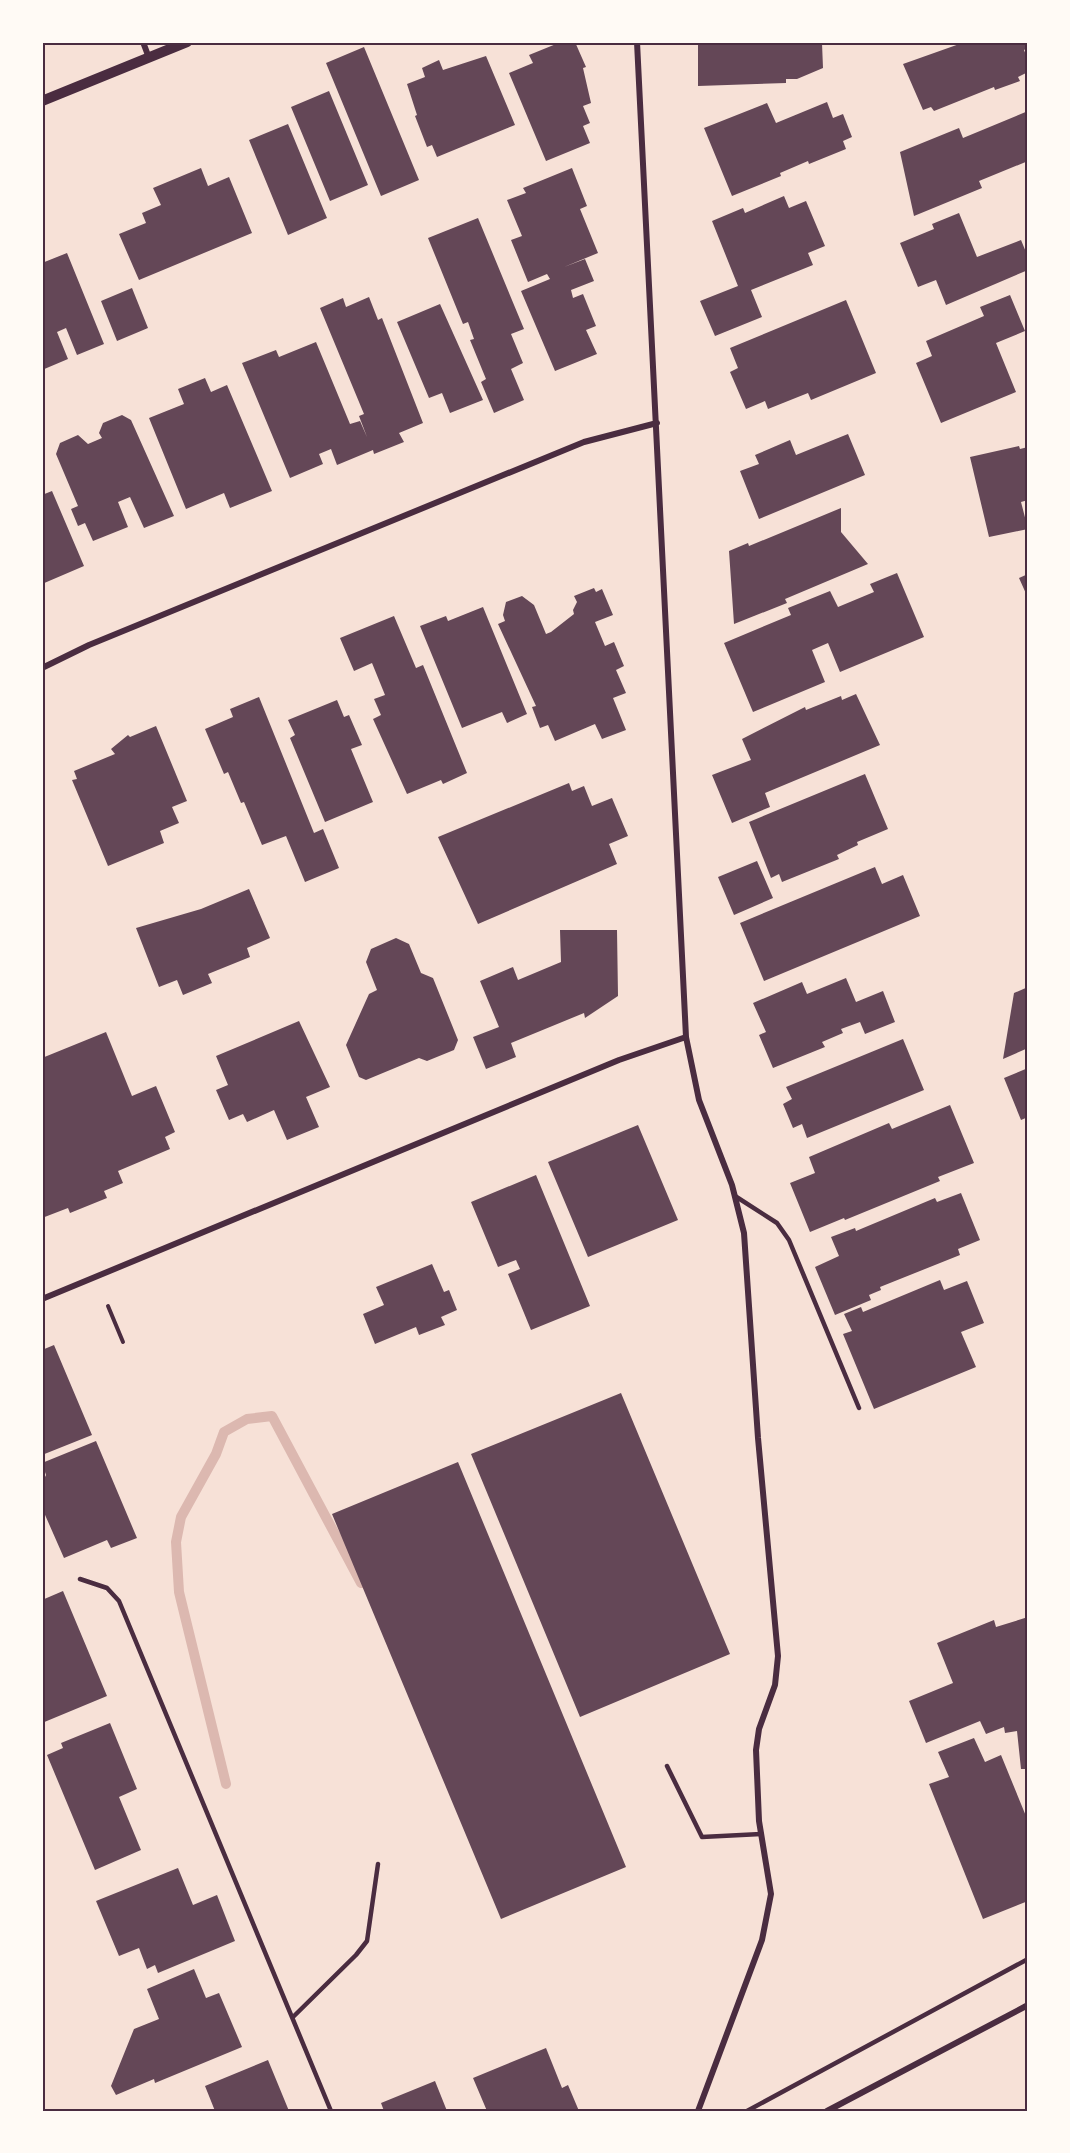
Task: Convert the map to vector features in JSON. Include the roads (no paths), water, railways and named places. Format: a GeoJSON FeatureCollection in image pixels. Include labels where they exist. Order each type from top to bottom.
{"type":"FeatureCollection","features":[{"type":"Feature","properties":{"kind":"street"},"geometry":{"type":"LineString","coordinates":[[143,42],[148,58]]}},
{"type":"Feature","properties":{"kind":"street"},"geometry":{"type":"LineString","coordinates":[[42,101],[187,42]]}},
{"type":"Feature","properties":{"kind":"street"},"geometry":{"type":"LineString","coordinates":[[637,42],[686,1037],[699,1100],[735,1196],[748,1263],[758,1438],[778,1656],[775,1685],[759,1729],[756,1750],[761,1834],[770,1878],[767,1920],[756,1957],[698,2111]]}},
{"type":"Feature","properties":{"kind":"street"},"geometry":{"type":"LineString","coordinates":[[42,668],[89,645],[584,441],[657,423]]}},
{"type":"Feature","properties":{"kind":"street"},"geometry":{"type":"LineString","coordinates":[[42,1299],[619,1060],[686,1037]]}},
{"type":"Feature","properties":{"kind":"street"},"geometry":{"type":"LineString","coordinates":[[827,2111],[1028,2005]]}},
{"type":"Feature","properties":{"kind":"lane"},"geometry":{"type":"LineString","coordinates":[[735,1196],[771,1218],[785,1234],[859,1408]]}},
{"type":"Feature","properties":{"kind":"lane"},"geometry":{"type":"LineString","coordinates":[[80,1579],[107,1588],[119,1600],[331,2111]]}},
{"type":"Feature","properties":{"kind":"lane"},"geometry":{"type":"LineString","coordinates":[[667,1766],[702,1837],[761,1834]]}},
{"type":"Feature","properties":{"kind":"lane"},"geometry":{"type":"LineString","coordinates":[[293,2017],[356,1955],[367,1941],[378,1864]]}},
{"type":"Feature","properties":{"kind":"lane"},"geometry":{"type":"LineString","coordinates":[[747,2111],[1028,1959]]}},
{"type":"Feature","properties":{"kind":"waterway"},"geometry":{"type":"LineString","coordinates":[[226,1784],[179,1592],[176,1542],[181,1517],[216,1454],[224,1432],[247,1419],[272,1416],[361,1583]]}}]}
